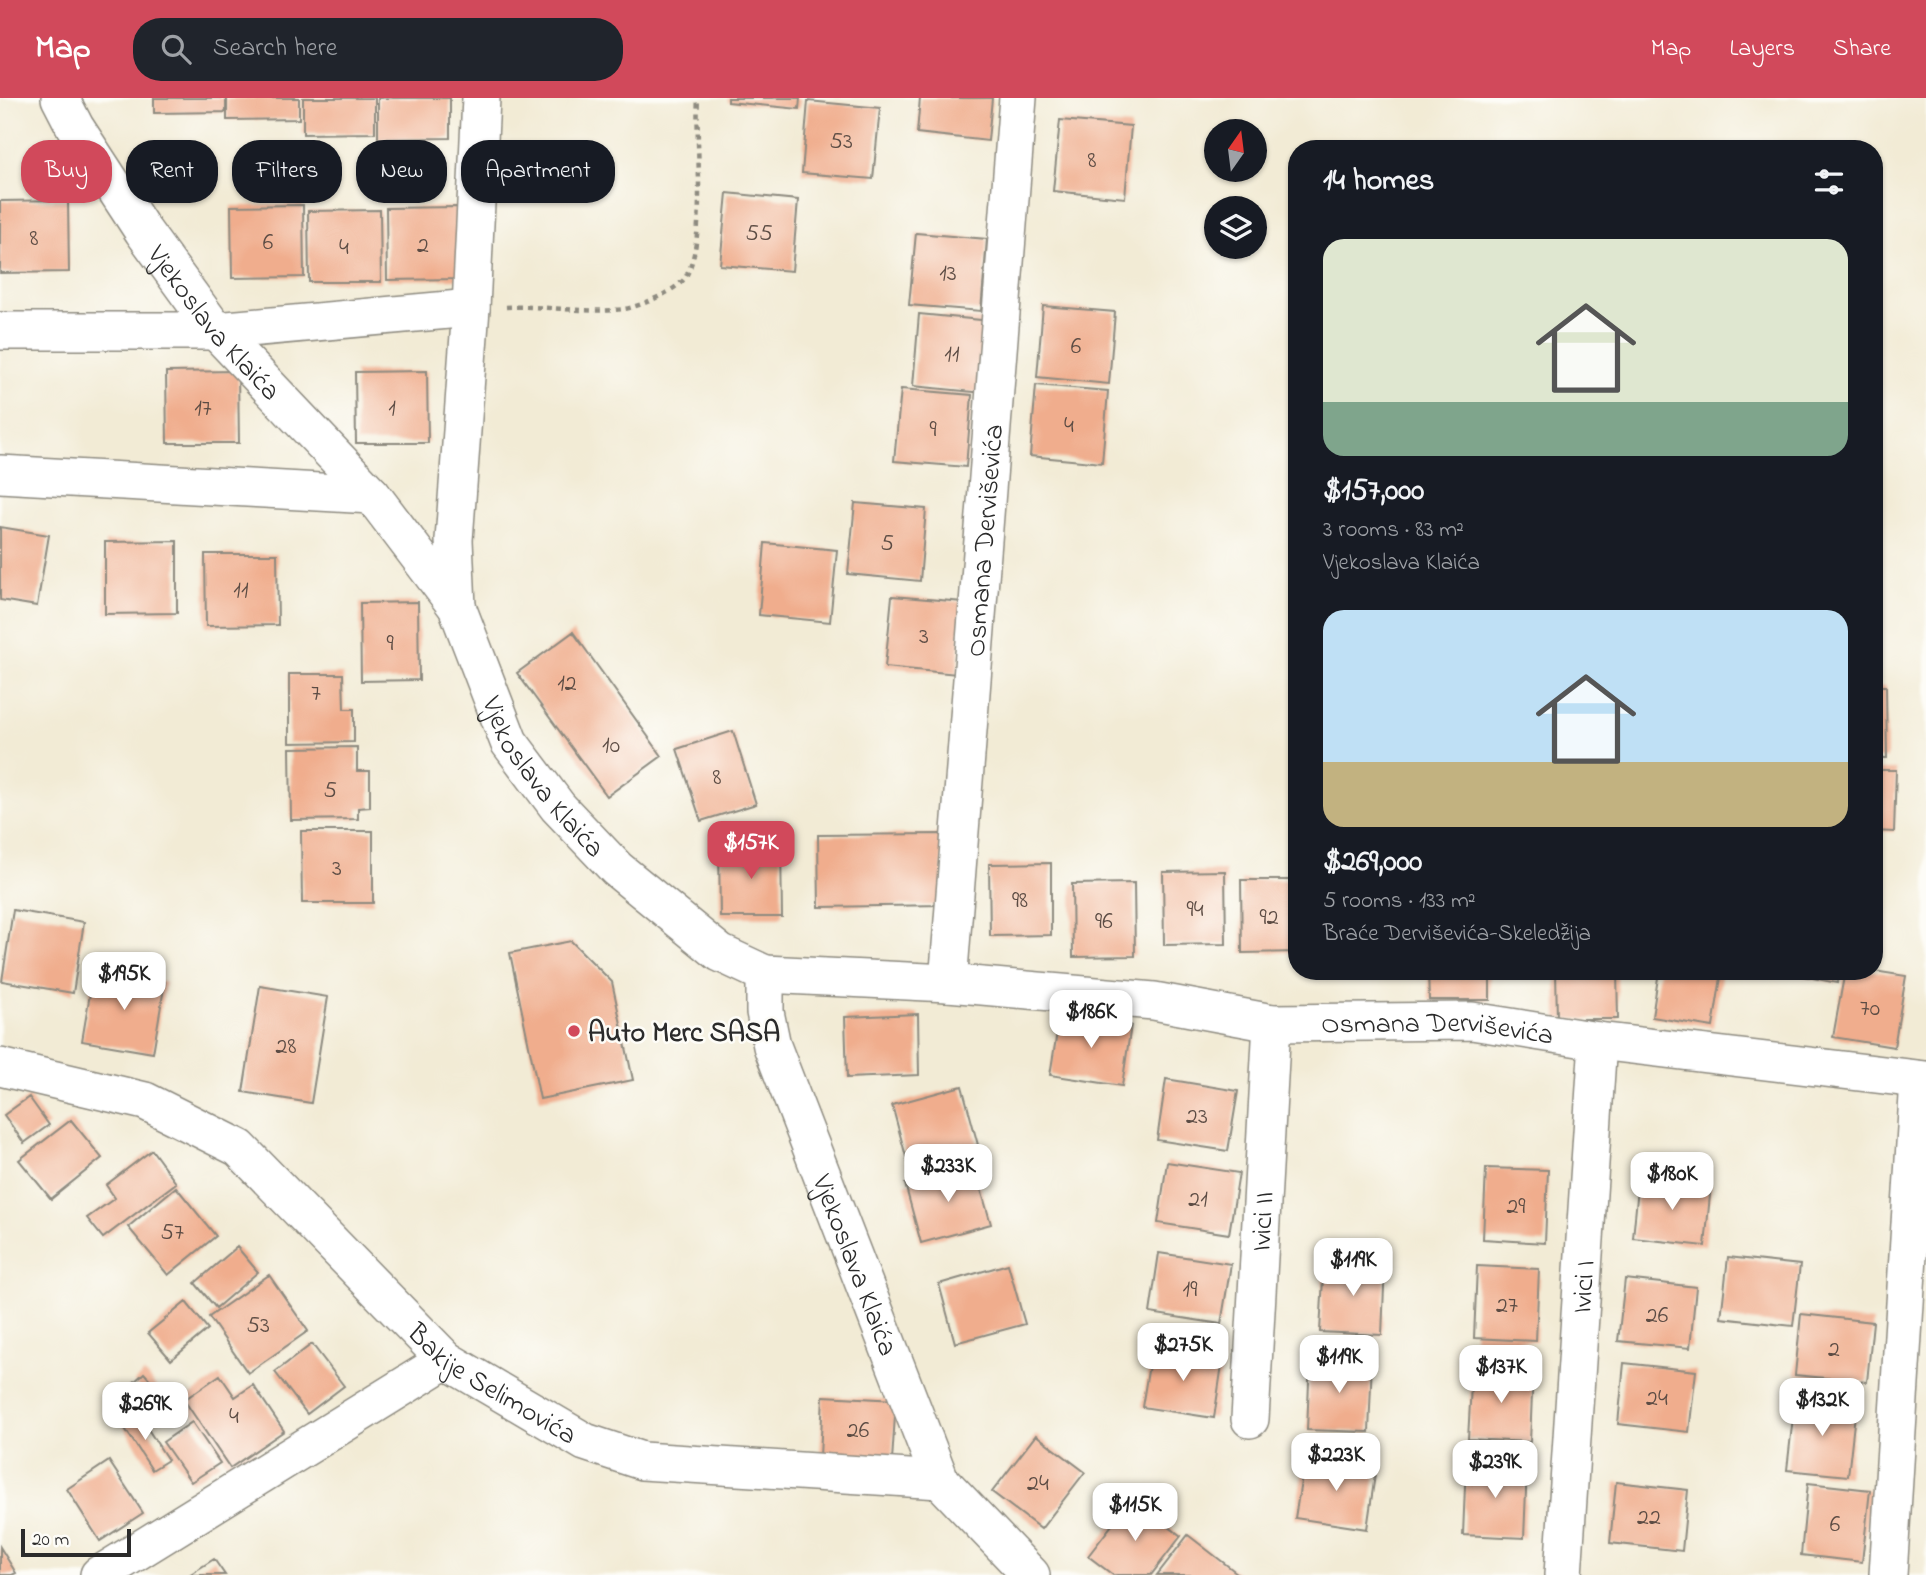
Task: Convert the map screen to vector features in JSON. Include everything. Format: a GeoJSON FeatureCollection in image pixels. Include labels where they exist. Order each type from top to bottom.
{"type":"FeatureCollection","features":[{"type":"Feature","properties":{"kind":"street","name":"Vjekoslava Klaića"},"geometry":{"type":"LineString","coordinates":[[60,98],[75,127],[143,231],[216,331],[372,495],[457,607],[509,741],[558,807],[617,870],[720,953],[765,974],[765,1013],[772,1046],[940,1480]]}},
{"type":"Feature","properties":{"kind":"street"},"geometry":{"type":"LineString","coordinates":[[457,607],[454,540],[471,308],[481,98]]}},
{"type":"Feature","properties":{"kind":"street","name":"Osmana Derviševića"},"geometry":{"type":"LineString","coordinates":[[948,983],[1018,98]]}},
{"type":"Feature","properties":{"kind":"street"},"geometry":{"type":"LineString","coordinates":[[0,331],[216,331],[471,308]]}},
{"type":"Feature","properties":{"kind":"street"},"geometry":{"type":"LineString","coordinates":[[0,474],[372,495]]}},
{"type":"Feature","properties":{"kind":"street","name":"Osmana Derviševića"},"geometry":{"type":"LineString","coordinates":[[765,974],[948,983],[1154,1001],[1272,1023],[1472,1021],[1598,1041],[1923,1080]]}},
{"type":"Feature","properties":{"kind":"street","name":"Ivici II"},"geometry":{"type":"LineString","coordinates":[[1250,1419],[1272,1023]]}},
{"type":"Feature","properties":{"kind":"street","name":"Ivici I"},"geometry":{"type":"LineString","coordinates":[[1563,1575],[1598,1041]]}},
{"type":"Feature","properties":{"kind":"street","name":"Bakije Selimovića"},"geometry":{"type":"LineString","coordinates":[[0,1067],[145,1101],[239,1148],[446,1360],[585,1442],[642,1461],[940,1480]]}},
{"type":"Feature","properties":{"kind":"street"},"geometry":{"type":"LineString","coordinates":[[1888,1575],[1923,1080]]}},
{"type":"Feature","properties":{"kind":"street"},"geometry":{"type":"LineString","coordinates":[[99,1575],[446,1360]]}},
{"type":"Feature","properties":{"kind":"street"},"geometry":{"type":"LineString","coordinates":[[940,1480],[1031,1575]]}},
{"type":"Feature","properties":{"kind":"path"},"geometry":{"type":"LineString","coordinates":[[471,308],[625,309],[658,298],[684,279],[694,248],[698,211],[698,98]]}},
{"type":"Feature","properties":{"kind":"building"},"geometry":{"type":"Polygon","coordinates":[[[154,98],[226,98],[226,112],[154,113],[154,98]]]}},
{"type":"Feature","properties":{"kind":"building"},"geometry":{"type":"Polygon","coordinates":[[[227,98],[299,98],[299,119],[227,120],[227,98]]]}},
{"type":"Feature","properties":{"kind":"building"},"geometry":{"type":"Polygon","coordinates":[[[303,98],[375,98],[375,133],[303,134],[303,98]]]}},
{"type":"Feature","properties":{"kind":"building"},"geometry":{"type":"Polygon","coordinates":[[[378,98],[450,98],[450,138],[378,139],[378,98]]]}},
{"type":"Feature","properties":{"kind":"building"},"geometry":{"type":"Polygon","coordinates":[[[728,98],[800,98],[799,109],[728,102],[728,98]]]}},
{"type":"Feature","properties":{"kind":"building"},"geometry":{"type":"Polygon","coordinates":[[[920,98],[992,98],[988,141],[917,133],[920,98]]]}},
{"type":"Feature","properties":{"kind":"building"},"geometry":{"type":"Polygon","coordinates":[[[808,101],[880,108],[873,179],[802,173],[808,101]]]}},
{"type":"Feature","properties":{"kind":"building"},"geometry":{"type":"Polygon","coordinates":[[[1060,120],[1131,126],[1125,198],[1053,191],[1060,120]]]}},
{"type":"Feature","properties":{"kind":"building"},"geometry":{"type":"Polygon","coordinates":[[[727,193],[798,200],[792,271],[720,265],[727,193]]]}},
{"type":"Feature","properties":{"kind":"building"},"geometry":{"type":"Polygon","coordinates":[[[0,201],[68,203],[69,272],[0,273],[0,201]]]}},
{"type":"Feature","properties":{"kind":"building"},"geometry":{"type":"Polygon","coordinates":[[[303,205],[304,277],[232,278],[231,206],[303,205]]]}},
{"type":"Feature","properties":{"kind":"building"},"geometry":{"type":"Polygon","coordinates":[[[458,207],[459,279],[387,280],[386,208],[458,207]]]}},
{"type":"Feature","properties":{"kind":"building"},"geometry":{"type":"Polygon","coordinates":[[[380,210],[381,282],[309,282],[308,211],[380,210]]]}},
{"type":"Feature","properties":{"kind":"building"},"geometry":{"type":"Polygon","coordinates":[[[916,233],[987,239],[981,311],[909,305],[916,233]]]}},
{"type":"Feature","properties":{"kind":"building"},"geometry":{"type":"Polygon","coordinates":[[[1043,306],[1115,312],[1109,384],[1037,377],[1043,306]]]}},
{"type":"Feature","properties":{"kind":"building"},"geometry":{"type":"Polygon","coordinates":[[[919,314],[991,321],[984,393],[913,386],[919,314]]]}},
{"type":"Feature","properties":{"kind":"building"},"geometry":{"type":"Polygon","coordinates":[[[238,371],[239,443],[167,443],[166,372],[238,371]]]}},
{"type":"Feature","properties":{"kind":"building"},"geometry":{"type":"Polygon","coordinates":[[[427,371],[428,443],[356,443],[355,372],[427,371]]]}},
{"type":"Feature","properties":{"kind":"building"},"geometry":{"type":"Polygon","coordinates":[[[1036,385],[1108,391],[1102,463],[1030,456],[1036,385]]]}},
{"type":"Feature","properties":{"kind":"building"},"geometry":{"type":"Polygon","coordinates":[[[901,389],[972,395],[966,467],[894,461],[901,389]]]}},
{"type":"Feature","properties":{"kind":"building"},"geometry":{"type":"Polygon","coordinates":[[[855,503],[926,509],[920,581],[848,574],[855,503]]]}},
{"type":"Feature","properties":{"kind":"building"},"geometry":{"type":"Polygon","coordinates":[[[0,527],[49,535],[37,606],[0,600],[0,527]]]}},
{"type":"Feature","properties":{"kind":"building"},"geometry":{"type":"Polygon","coordinates":[[[177,541],[177,613],[105,614],[105,542],[177,541]]]}},
{"type":"Feature","properties":{"kind":"building"},"geometry":{"type":"Polygon","coordinates":[[[765,543],[837,550],[830,622],[759,615],[765,543]]]}},
{"type":"Feature","properties":{"kind":"building"},"geometry":{"type":"Polygon","coordinates":[[[205,554],[277,554],[278,625],[206,626],[205,554]]]}},
{"type":"Feature","properties":{"kind":"building"},"geometry":{"type":"Polygon","coordinates":[[[892,596],[963,602],[957,674],[885,667],[892,596]]]}},
{"type":"Feature","properties":{"kind":"building"},"geometry":{"type":"Polygon","coordinates":[[[418,602],[419,680],[361,681],[360,603],[418,602]]]}},
{"type":"Feature","properties":{"kind":"building"},"geometry":{"type":"Polygon","coordinates":[[[573,632],[662,756],[607,796],[517,673],[573,632]]]}},
{"type":"Feature","properties":{"kind":"building"},"geometry":{"type":"Polygon","coordinates":[[[289,674],[343,674],[344,709],[354,709],[354,742],[289,743],[289,674]]]}},
{"type":"Feature","properties":{"kind":"building"},"geometry":{"type":"Polygon","coordinates":[[[1883,686],[1886,686],[1887,758],[1883,758],[1883,686]]]}},
{"type":"Feature","properties":{"kind":"building"},"geometry":{"type":"Polygon","coordinates":[[[733,731],[756,804],[701,821],[677,749],[733,731]]]}},
{"type":"Feature","properties":{"kind":"building"},"geometry":{"type":"Polygon","coordinates":[[[357,747],[357,771],[370,771],[370,807],[358,808],[358,819],[291,820],[290,748],[357,747]]]}},
{"type":"Feature","properties":{"kind":"building"},"geometry":{"type":"Polygon","coordinates":[[[1883,770],[1896,770],[1894,832],[1883,831],[1883,770]]]}},
{"type":"Feature","properties":{"kind":"building"},"geometry":{"type":"Polygon","coordinates":[[[301,831],[373,831],[373,903],[302,903],[301,831]]]}},
{"type":"Feature","properties":{"kind":"building"},"geometry":{"type":"Polygon","coordinates":[[[942,834],[943,905],[819,907],[818,835],[942,834]]]}},
{"type":"Feature","properties":{"kind":"building"},"geometry":{"type":"Polygon","coordinates":[[[781,845],[782,917],[720,917],[719,846],[781,845]]]}},
{"type":"Feature","properties":{"kind":"building"},"geometry":{"type":"Polygon","coordinates":[[[1051,863],[1051,935],[990,936],[989,864],[1051,863]]]}},
{"type":"Feature","properties":{"kind":"building"},"geometry":{"type":"Polygon","coordinates":[[[1225,871],[1226,944],[1164,945],[1163,872],[1225,871]]]}},
{"type":"Feature","properties":{"kind":"building"},"geometry":{"type":"Polygon","coordinates":[[[1241,880],[1288,880],[1288,952],[1242,953],[1241,880]]]}},
{"type":"Feature","properties":{"kind":"building"},"geometry":{"type":"Polygon","coordinates":[[[1134,883],[1135,956],[1073,957],[1072,884],[1134,883]]]}},
{"type":"Feature","properties":{"kind":"building"},"geometry":{"type":"Polygon","coordinates":[[[13,910],[84,922],[73,993],[2,981],[13,910]]]}},
{"type":"Feature","properties":{"kind":"building","name":"Auto Merc SASA"},"geometry":{"type":"Polygon","coordinates":[[[571,941],[612,982],[633,1080],[540,1099],[510,953],[571,941]]]}},
{"type":"Feature","properties":{"kind":"building"},"geometry":{"type":"Polygon","coordinates":[[[94,970],[165,982],[153,1053],[82,1041],[94,970]]]}},
{"type":"Feature","properties":{"kind":"building"},"geometry":{"type":"Polygon","coordinates":[[[1883,972],[1906,976],[1894,1047],[1833,1037],[1843,980],[1883,980],[1883,972]]]}},
{"type":"Feature","properties":{"kind":"building"},"geometry":{"type":"Polygon","coordinates":[[[1428,980],[1490,980],[1490,1000],[1429,1000],[1428,980]]]}},
{"type":"Feature","properties":{"kind":"building"},"geometry":{"type":"Polygon","coordinates":[[[1556,980],[1617,980],[1618,1019],[1557,1019],[1556,980]]]}},
{"type":"Feature","properties":{"kind":"building"},"geometry":{"type":"Polygon","coordinates":[[[1658,980],[1721,980],[1713,1027],[1652,1017],[1658,980]]]}},
{"type":"Feature","properties":{"kind":"building"},"geometry":{"type":"Polygon","coordinates":[[[260,986],[328,997],[311,1103],[243,1092],[260,986]]]}},
{"type":"Feature","properties":{"kind":"building"},"geometry":{"type":"Polygon","coordinates":[[[918,1014],[919,1075],[847,1078],[845,1017],[918,1014]]]}},
{"type":"Feature","properties":{"kind":"building"},"geometry":{"type":"Polygon","coordinates":[[[1060,1014],[1131,1025],[1122,1086],[1050,1075],[1060,1014]]]}},
{"type":"Feature","properties":{"kind":"building"},"geometry":{"type":"Polygon","coordinates":[[[1166,1079],[1238,1091],[1228,1151],[1157,1140],[1166,1079]]]}},
{"type":"Feature","properties":{"kind":"building"},"geometry":{"type":"Polygon","coordinates":[[[962,1086],[978,1145],[908,1164],[892,1105],[962,1086]]]}},
{"type":"Feature","properties":{"kind":"building"},"geometry":{"type":"Polygon","coordinates":[[[29,1097],[49,1125],[24,1143],[4,1115],[29,1097]]]}},
{"type":"Feature","properties":{"kind":"building"},"geometry":{"type":"Polygon","coordinates":[[[71,1120],[102,1158],[51,1199],[19,1160],[71,1120]]]}},
{"type":"Feature","properties":{"kind":"building"},"geometry":{"type":"Polygon","coordinates":[[[152,1150],[176,1183],[103,1238],[87,1218],[115,1198],[106,1185],[152,1150]]]}},
{"type":"Feature","properties":{"kind":"building"},"geometry":{"type":"Polygon","coordinates":[[[1167,1162],[1239,1173],[1229,1234],[1158,1223],[1167,1162]]]}},
{"type":"Feature","properties":{"kind":"building"},"geometry":{"type":"Polygon","coordinates":[[[974,1165],[991,1224],[921,1243],[905,1184],[974,1165]]]}},
{"type":"Feature","properties":{"kind":"building"},"geometry":{"type":"Polygon","coordinates":[[[1486,1168],[1548,1170],[1545,1243],[1483,1239],[1486,1168]]]}},
{"type":"Feature","properties":{"kind":"building"},"geometry":{"type":"Polygon","coordinates":[[[1639,1177],[1711,1185],[1705,1246],[1633,1238],[1639,1177]]]}},
{"type":"Feature","properties":{"kind":"building"},"geometry":{"type":"Polygon","coordinates":[[[176,1187],[216,1236],[168,1275],[128,1227],[176,1187]]]}},
{"type":"Feature","properties":{"kind":"building"},"geometry":{"type":"Polygon","coordinates":[[[237,1247],[258,1272],[216,1308],[195,1283],[237,1247]]]}},
{"type":"Feature","properties":{"kind":"building"},"geometry":{"type":"Polygon","coordinates":[[[1159,1253],[1231,1264],[1221,1324],[1150,1313],[1159,1253]]]}},
{"type":"Feature","properties":{"kind":"building"},"geometry":{"type":"Polygon","coordinates":[[[1728,1257],[1800,1265],[1793,1326],[1721,1318],[1728,1257]]]}},
{"type":"Feature","properties":{"kind":"building"},"geometry":{"type":"Polygon","coordinates":[[[1324,1260],[1385,1263],[1382,1335],[1320,1332],[1324,1260]]]}},
{"type":"Feature","properties":{"kind":"building"},"geometry":{"type":"Polygon","coordinates":[[[1008,1264],[1025,1324],[955,1343],[939,1284],[1008,1264]]]}},
{"type":"Feature","properties":{"kind":"building"},"geometry":{"type":"Polygon","coordinates":[[[1477,1266],[1539,1269],[1536,1341],[1474,1338],[1477,1266]]]}},
{"type":"Feature","properties":{"kind":"building"},"geometry":{"type":"Polygon","coordinates":[[[269,1275],[308,1331],[248,1373],[209,1317],[269,1275]]]}},
{"type":"Feature","properties":{"kind":"building"},"geometry":{"type":"Polygon","coordinates":[[[1625,1279],[1696,1287],[1690,1348],[1618,1341],[1625,1279]]]}},
{"type":"Feature","properties":{"kind":"building"},"geometry":{"type":"Polygon","coordinates":[[[186,1302],[208,1329],[171,1360],[148,1333],[186,1302]]]}},
{"type":"Feature","properties":{"kind":"building"},"geometry":{"type":"Polygon","coordinates":[[[1801,1314],[1873,1322],[1867,1382],[1795,1375],[1801,1314]]]}},
{"type":"Feature","properties":{"kind":"building"},"geometry":{"type":"Polygon","coordinates":[[[312,1344],[344,1386],[307,1414],[275,1372],[312,1344]]]}},
{"type":"Feature","properties":{"kind":"building"},"geometry":{"type":"Polygon","coordinates":[[[1152,1347],[1223,1358],[1214,1418],[1142,1407],[1152,1347]]]}},
{"type":"Feature","properties":{"kind":"building"},"geometry":{"type":"Polygon","coordinates":[[[1310,1358],[1372,1361],[1369,1432],[1307,1430],[1310,1358]]]}},
{"type":"Feature","properties":{"kind":"building"},"geometry":{"type":"Polygon","coordinates":[[[1624,1363],[1696,1371],[1689,1432],[1618,1424],[1624,1363]]]}},
{"type":"Feature","properties":{"kind":"building"},"geometry":{"type":"Polygon","coordinates":[[[1472,1367],[1533,1370],[1530,1442],[1468,1439],[1472,1367]]]}},
{"type":"Feature","properties":{"kind":"building"},"geometry":{"type":"Polygon","coordinates":[[[144,1373],[170,1402],[160,1411],[134,1382],[144,1373]]]}},
{"type":"Feature","properties":{"kind":"building"},"geometry":{"type":"Polygon","coordinates":[[[220,1375],[235,1397],[253,1385],[284,1431],[230,1468],[184,1400],[220,1375]]]}},
{"type":"Feature","properties":{"kind":"building"},"geometry":{"type":"Polygon","coordinates":[[[823,1396],[896,1400],[892,1461],[820,1457],[823,1396]]]}},
{"type":"Feature","properties":{"kind":"building"},"geometry":{"type":"Polygon","coordinates":[[[1795,1399],[1856,1405],[1848,1476],[1787,1470],[1795,1399]]]}},
{"type":"Feature","properties":{"kind":"building"},"geometry":{"type":"Polygon","coordinates":[[[138,1414],[168,1460],[152,1470],[122,1424],[138,1414]]]}},
{"type":"Feature","properties":{"kind":"building"},"geometry":{"type":"Polygon","coordinates":[[[192,1422],[220,1463],[191,1482],[163,1442],[192,1422]]]}},
{"type":"Feature","properties":{"kind":"building"},"geometry":{"type":"Polygon","coordinates":[[[1036,1435],[1085,1472],[1041,1529],[992,1492],[1036,1435]]]}},
{"type":"Feature","properties":{"kind":"building"},"geometry":{"type":"Polygon","coordinates":[[[1305,1457],[1376,1468],[1367,1529],[1295,1518],[1305,1457]]]}},
{"type":"Feature","properties":{"kind":"building"},"geometry":{"type":"Polygon","coordinates":[[[109,1461],[143,1513],[100,1541],[67,1489],[109,1461]]]}},
{"type":"Feature","properties":{"kind":"building"},"geometry":{"type":"Polygon","coordinates":[[[1466,1462],[1527,1466],[1524,1538],[1463,1535],[1466,1462]]]}},
{"type":"Feature","properties":{"kind":"building"},"geometry":{"type":"Polygon","coordinates":[[[1616,1482],[1688,1490],[1682,1551],[1610,1543],[1616,1482]]]}},
{"type":"Feature","properties":{"kind":"building"},"geometry":{"type":"Polygon","coordinates":[[[1808,1483],[1870,1490],[1862,1562],[1801,1555],[1808,1483]]]}},
{"type":"Feature","properties":{"kind":"building"},"geometry":{"type":"Polygon","coordinates":[[[1132,1499],[1181,1536],[1151,1575],[1113,1575],[1088,1556],[1132,1499]]]}},
{"type":"Feature","properties":{"kind":"building"},"geometry":{"type":"Polygon","coordinates":[[[1188,1535],[1237,1573],[1157,1575],[1188,1535]]]}},
{"type":"Feature","properties":{"kind":"building"},"geometry":{"type":"Polygon","coordinates":[[[0,1547],[16,1573],[0,1575],[0,1547]]]}},
{"type":"Feature","properties":{"kind":"building"},"geometry":{"type":"Polygon","coordinates":[[[214,1559],[225,1575],[189,1575],[214,1559]]]}},
{"type":"Feature","properties":{"kind":"place","name":"Auto Merc SASA"},"geometry":{"type":"Point","coordinates":[574,1031]}}]}
